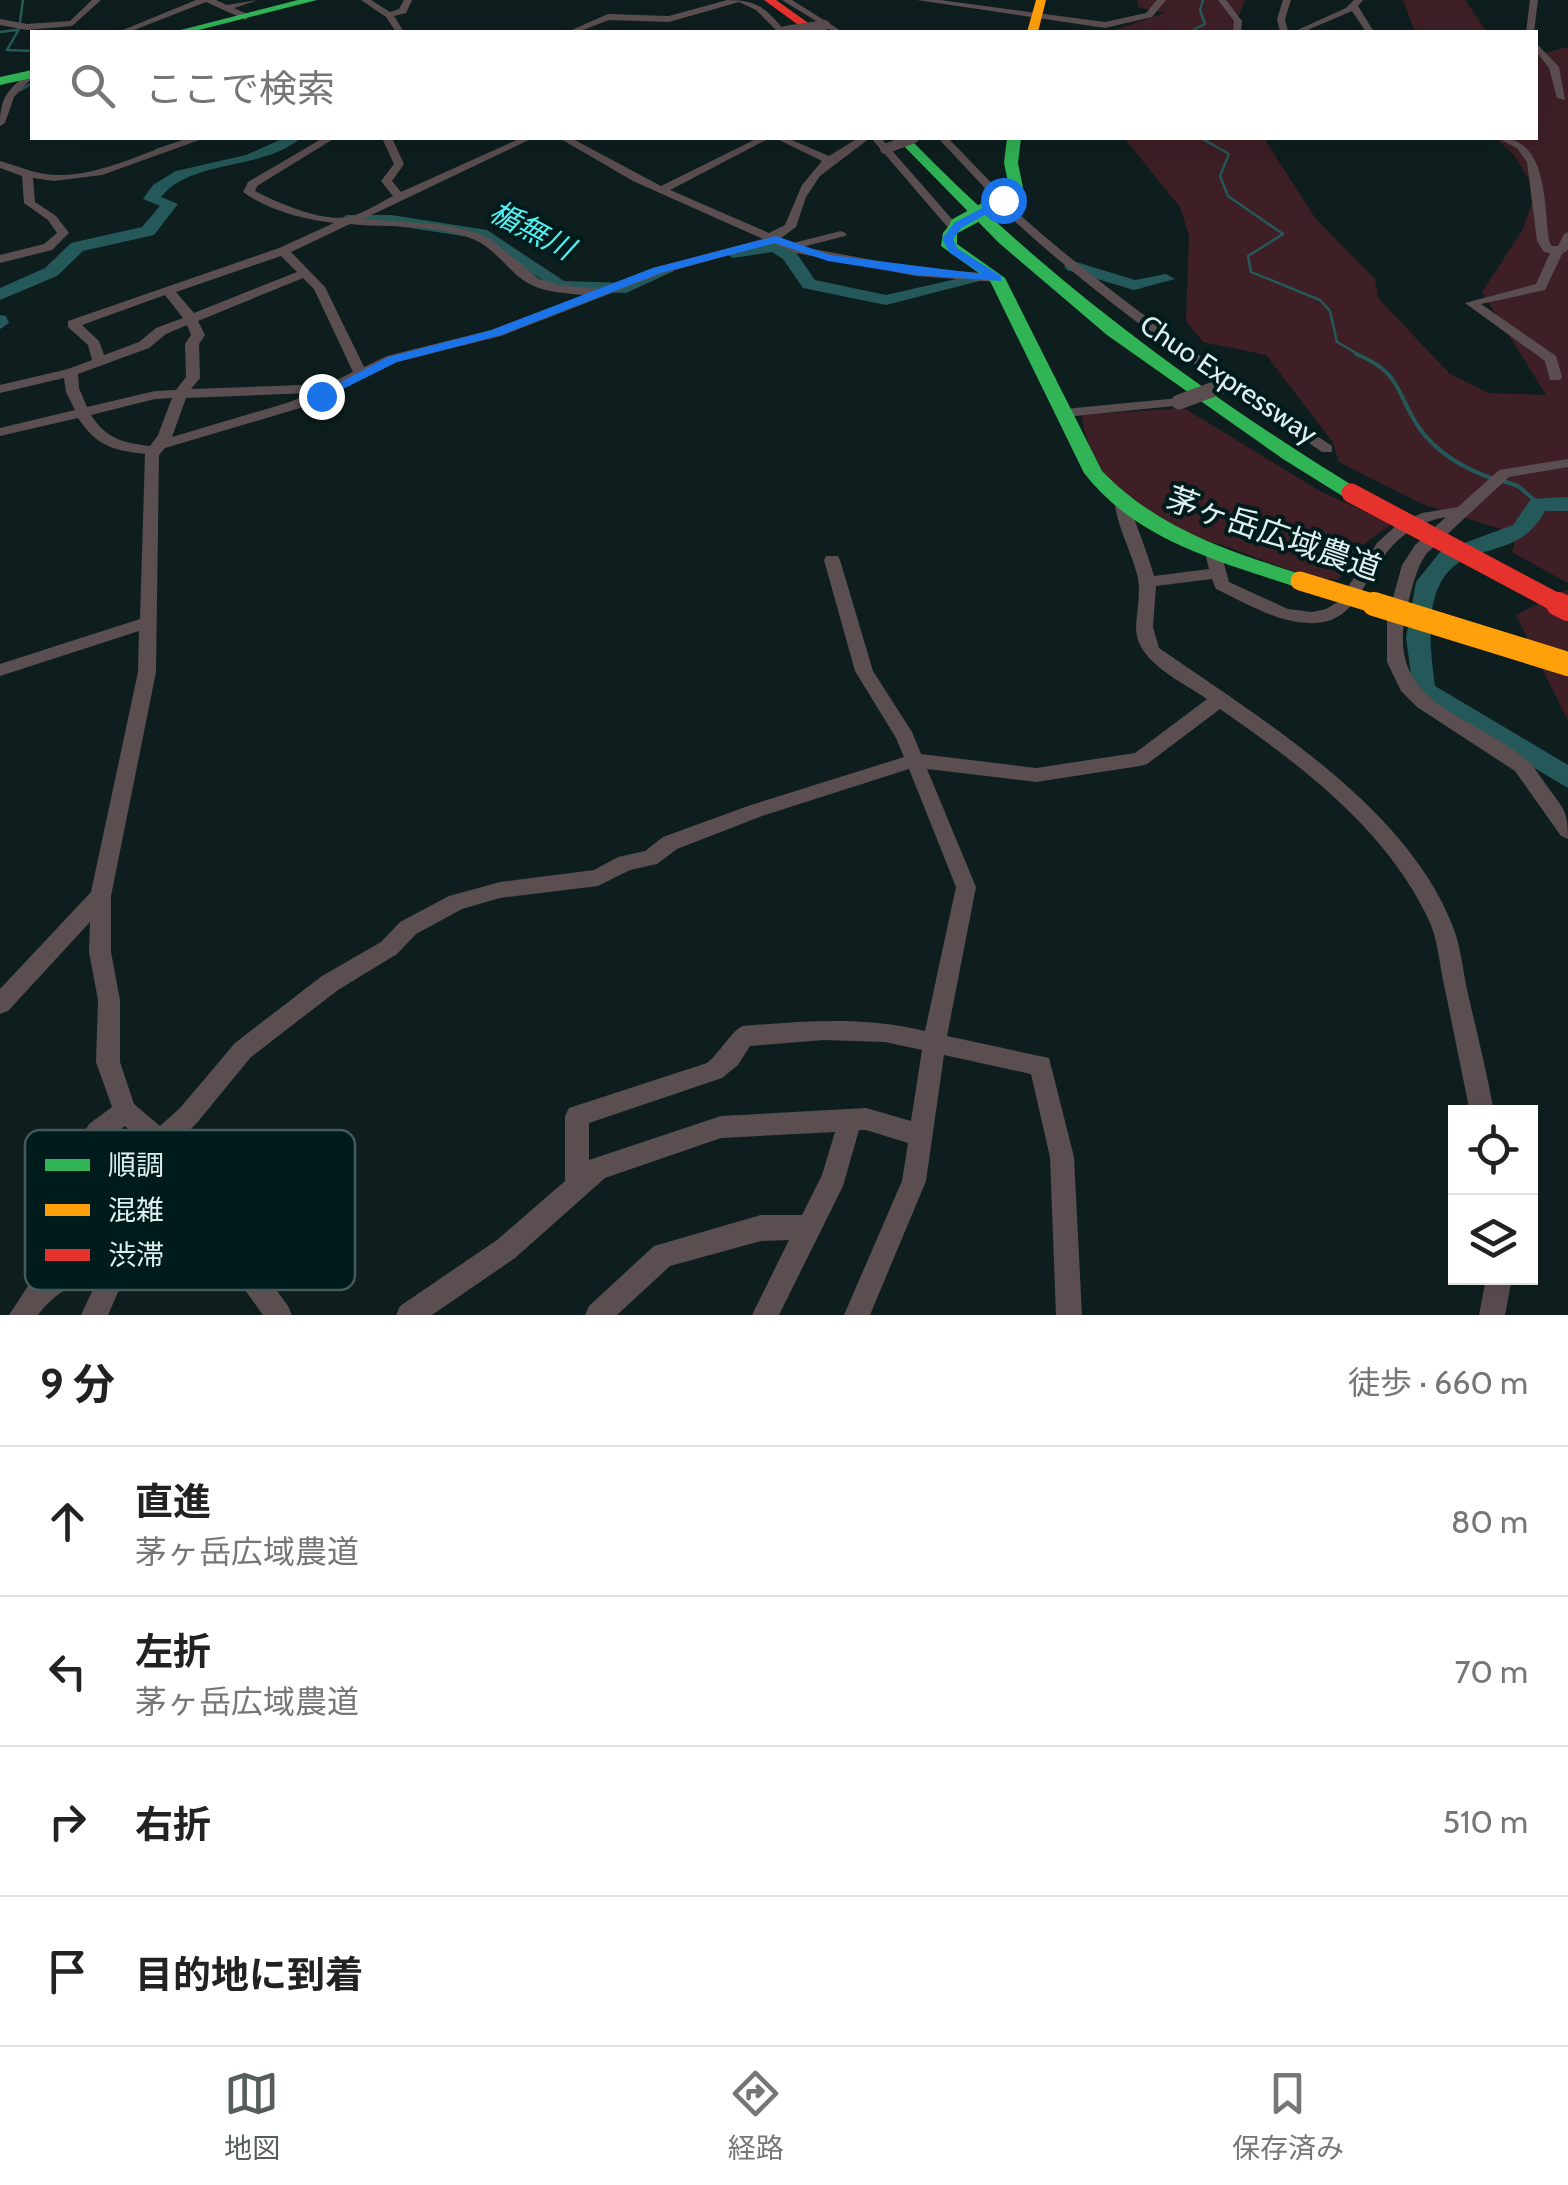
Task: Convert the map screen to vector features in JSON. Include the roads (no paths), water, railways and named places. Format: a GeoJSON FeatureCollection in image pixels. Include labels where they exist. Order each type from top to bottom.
{"type":"FeatureCollection","features":[{"type":"Feature","properties":{"kind":"main road"},"geometry":{"type":"LineString","coordinates":[[184,30],[242,8],[312,0]]}},
{"type":"Feature","properties":{"kind":"main road"},"geometry":{"type":"LineString","coordinates":[[758,0],[800,30]]}},
{"type":"Feature","properties":{"kind":"main road"},"geometry":{"type":"LineString","coordinates":[[769,0],[800,30]]}},
{"type":"Feature","properties":{"kind":"main road"},"geometry":{"type":"LineString","coordinates":[[0,81],[30,74]]}},
{"type":"Feature","properties":{"kind":"main road","name":"Chuo Expressway"},"geometry":{"type":"LineString","coordinates":[[917,140],[1016,246],[1079,299],[1213,396],[1357,490],[1568,596]]}},
{"type":"Feature","properties":{"kind":"main road"},"geometry":{"type":"LineString","coordinates":[[997,278],[954,251],[948,239],[956,227],[1000,202],[1016,188],[1010,163],[1014,140]]}},
{"type":"Feature","properties":{"kind":"main road","name":"Chuo Expressway"},"geometry":{"type":"LineString","coordinates":[[893,143],[1054,292],[1216,411],[1568,609]]}},
{"type":"Feature","properties":{"kind":"main road","name":"茅ヶ岳広域農道"},"geometry":{"type":"LineString","coordinates":[[997,278],[1094,473],[1123,506],[1160,532],[1214,563],[1300,581],[1568,664]]}},
{"type":"Feature","properties":{"kind":"street"},"geometry":{"type":"LineString","coordinates":[[0,22],[57,29],[72,23],[97,0]]}},
{"type":"Feature","properties":{"kind":"street"},"geometry":{"type":"LineString","coordinates":[[127,30],[206,0],[242,8]]}},
{"type":"Feature","properties":{"kind":"street"},"geometry":{"type":"LineString","coordinates":[[365,0],[389,15],[399,30]]}},
{"type":"Feature","properties":{"kind":"street"},"geometry":{"type":"LineString","coordinates":[[389,15],[404,11],[408,0]]}},
{"type":"Feature","properties":{"kind":"street"},"geometry":{"type":"LineString","coordinates":[[576,30],[608,17],[669,19],[739,0],[800,30]]}},
{"type":"Feature","properties":{"kind":"street"},"geometry":{"type":"LineString","coordinates":[[786,0],[800,30]]}},
{"type":"Feature","properties":{"kind":"street"},"geometry":{"type":"LineString","coordinates":[[921,0],[1111,24],[1149,15],[1162,0]]}},
{"type":"Feature","properties":{"kind":"street"},"geometry":{"type":"LineString","coordinates":[[1222,0],[1238,21],[1237,30]]}},
{"type":"Feature","properties":{"kind":"street"},"geometry":{"type":"LineString","coordinates":[[1284,30],[1281,19],[1287,0]]}},
{"type":"Feature","properties":{"kind":"street"},"geometry":{"type":"LineString","coordinates":[[1530,30],[1534,0]]}},
{"type":"Feature","properties":{"kind":"street"},"geometry":{"type":"LineString","coordinates":[[1301,30],[1357,3],[1369,30]]}},
{"type":"Feature","properties":{"kind":"street"},"geometry":{"type":"LineString","coordinates":[[1538,48],[1554,68],[1562,98]]}},
{"type":"Feature","properties":{"kind":"street"},"geometry":{"type":"LineString","coordinates":[[0,122],[9,96],[30,75]]}},
{"type":"Feature","properties":{"kind":"street"},"geometry":{"type":"LineString","coordinates":[[144,140],[149,156]]}},
{"type":"Feature","properties":{"kind":"street"},"geometry":{"type":"LineString","coordinates":[[0,164],[27,177],[46,180],[80,176],[194,140]]}},
{"type":"Feature","properties":{"kind":"street"},"geometry":{"type":"LineString","coordinates":[[327,140],[252,184],[249,192],[290,212],[326,221],[390,222],[478,236],[544,286],[607,290]]}},
{"type":"Feature","properties":{"kind":"street"},"geometry":{"type":"LineString","coordinates":[[388,140],[399,164],[386,181],[400,197]]}},
{"type":"Feature","properties":{"kind":"street"},"geometry":{"type":"LineString","coordinates":[[99,360],[94,344],[73,324],[283,251],[524,140]]}},
{"type":"Feature","properties":{"kind":"street"},"geometry":{"type":"LineString","coordinates":[[568,140],[660,190],[828,258],[916,272],[997,278]]}},
{"type":"Feature","properties":{"kind":"street"},"geometry":{"type":"LineString","coordinates":[[660,190],[761,140]]}},
{"type":"Feature","properties":{"kind":"street"},"geometry":{"type":"LineString","coordinates":[[784,140],[829,160]]}},
{"type":"Feature","properties":{"kind":"street"},"geometry":{"type":"LineString","coordinates":[[778,240],[790,226],[798,195],[829,160],[862,140]]}},
{"type":"Feature","properties":{"kind":"street"},"geometry":{"type":"LineString","coordinates":[[945,140],[1056,257],[1227,385],[1326,449]]}},
{"type":"Feature","properties":{"kind":"street"},"geometry":{"type":"LineString","coordinates":[[1505,140],[1528,155],[1539,196],[1538,230],[1548,248],[1557,251]]}},
{"type":"Feature","properties":{"kind":"street"},"geometry":{"type":"LineString","coordinates":[[893,143],[956,227]]}},
{"type":"Feature","properties":{"kind":"street"},"geometry":{"type":"LineString","coordinates":[[0,260],[48,247],[63,234],[52,218],[30,203],[27,177]]}},
{"type":"Feature","properties":{"kind":"street"},"geometry":{"type":"LineString","coordinates":[[72,372],[71,389],[92,432],[110,444],[159,447],[295,405],[392,359],[496,333],[657,271],[778,240],[840,234]]}},
{"type":"Feature","properties":{"kind":"street"},"geometry":{"type":"LineString","coordinates":[[1555,377],[1551,359],[1472,303],[1541,286],[1568,236]]}},
{"type":"Feature","properties":{"kind":"street"},"geometry":{"type":"LineString","coordinates":[[283,251],[319,287],[362,375]]}},
{"type":"Feature","properties":{"kind":"street"},"geometry":{"type":"LineString","coordinates":[[0,389],[72,372],[144,345],[161,331],[305,273]]}},
{"type":"Feature","properties":{"kind":"street"},"geometry":{"type":"LineString","coordinates":[[145,1130],[125,1111],[106,1049],[109,1000],[100,952],[102,896],[147,672],[159,447],[179,395],[196,373],[192,344],[198,335],[168,292]]}},
{"type":"Feature","properties":{"kind":"street"},"geometry":{"type":"LineString","coordinates":[[1065,413],[1180,402],[1227,385]]}},
{"type":"Feature","properties":{"kind":"street"},"geometry":{"type":"LineString","coordinates":[[0,432],[82,411],[179,395],[336,388]]}},
{"type":"Feature","properties":{"kind":"street"},"geometry":{"type":"LineString","coordinates":[[1568,463],[1520,468],[1497,480],[1421,549],[1398,595],[1396,662],[1408,687],[1423,702],[1522,766],[1568,831]]}},
{"type":"Feature","properties":{"kind":"street"},"geometry":{"type":"LineString","coordinates":[[1123,506],[1147,582],[1144,642],[1152,652],[1335,788],[1393,851],[1434,907],[1443,928],[1481,1105]]}},
{"type":"Feature","properties":{"kind":"street"},"geometry":{"type":"LineString","coordinates":[[1147,582],[1214,563],[1222,585],[1285,613],[1321,615],[1351,601],[1398,530],[1432,514],[1462,511]]}},
{"type":"Feature","properties":{"kind":"street"},"geometry":{"type":"LineString","coordinates":[[832,560],[864,671],[915,760],[966,887],[934,1045],[910,1198],[858,1315]]}},
{"type":"Feature","properties":{"kind":"street"},"geometry":{"type":"LineString","coordinates":[[0,670],[147,623]]}},
{"type":"Feature","properties":{"kind":"street"},"geometry":{"type":"LineString","coordinates":[[173,1130],[243,1050],[330,983],[375,959],[408,928],[456,902],[500,890],[598,878],[704,830],[915,760],[1036,775],[1115,765],[1157,750],[1219,700]]}},
{"type":"Feature","properties":{"kind":"street"},"geometry":{"type":"LineString","coordinates":[[0,1004],[102,896]]}},
{"type":"Feature","properties":{"kind":"street"},"geometry":{"type":"LineString","coordinates":[[577,1186],[577,1116],[714,1071],[730,1058],[743,1036],[831,1029],[903,1035],[934,1045],[1040,1065],[1062,1157],[1069,1315]]}},
{"type":"Feature","properties":{"kind":"street"},"geometry":{"type":"LineString","coordinates":[[101,1130],[125,1111]]}},
{"type":"Feature","properties":{"kind":"street"},"geometry":{"type":"LineString","coordinates":[[409,1315],[506,1249],[597,1170],[722,1126],[866,1119],[920,1135]]}},
{"type":"Feature","properties":{"kind":"street"},"geometry":{"type":"LineString","coordinates":[[765,1315],[834,1178],[850,1120]]}},
{"type":"Feature","properties":{"kind":"street"},"geometry":{"type":"LineString","coordinates":[[598,1315],[663,1255],[761,1228],[811,1227]]}},
{"type":"Feature","properties":{"kind":"street"},"geometry":{"type":"LineString","coordinates":[[1492,1315],[1498,1285]]}},
{"type":"Feature","properties":{"kind":"street"},"geometry":{"type":"LineString","coordinates":[[22,1315],[40,1290]]}},
{"type":"Feature","properties":{"kind":"street"},"geometry":{"type":"LineString","coordinates":[[94,1315],[105,1290]]}},
{"type":"Feature","properties":{"kind":"street"},"geometry":{"type":"LineString","coordinates":[[261,1290],[280,1315]]}},
{"type":"Feature","properties":{"kind":"waterway","name":"楯無川"},"geometry":{"type":"LineString","coordinates":[[23,0],[19,29],[7,50],[30,51]]}},
{"type":"Feature","properties":{"kind":"waterway"},"geometry":{"type":"LineString","coordinates":[[1193,30],[1205,24],[1200,10],[1203,0]]}},
{"type":"Feature","properties":{"kind":"waterway"},"geometry":{"type":"LineString","coordinates":[[0,32],[17,30]]}},
{"type":"Feature","properties":{"kind":"waterway","name":"楯無川"},"geometry":{"type":"LineString","coordinates":[[21,90],[30,84]]}},
{"type":"Feature","properties":{"kind":"waterway","name":"楯無川"},"geometry":{"type":"LineString","coordinates":[[156,150],[188,140]]}},
{"type":"Feature","properties":{"kind":"waterway"},"geometry":{"type":"LineString","coordinates":[[0,295],[51,272],[77,247],[148,231],[170,204],[151,199],[169,180],[251,158],[290,140]]}},
{"type":"Feature","properties":{"kind":"waterway"},"geometry":{"type":"LineString","coordinates":[[1204,140],[1229,154],[1220,176],[1228,196],[1283,234],[1248,256],[1251,272],[1320,300],[1330,311],[1337,342],[1363,357]]}},
{"type":"Feature","properties":{"kind":"waterway","name":"楯無川"},"geometry":{"type":"LineString","coordinates":[[347,220],[391,220],[481,234],[560,286],[626,288],[665,271]]}},
{"type":"Feature","properties":{"kind":"waterway","name":"楯無川"},"geometry":{"type":"LineString","coordinates":[[733,253],[775,246],[789,255],[809,284],[886,300],[974,280]]}},
{"type":"Feature","properties":{"kind":"waterway","name":"楯無川"},"geometry":{"type":"LineString","coordinates":[[1073,266],[1134,285],[1166,279]]}},
{"type":"Feature","properties":{"kind":"waterway"},"geometry":{"type":"LineString","coordinates":[[1356,354],[1390,377],[1420,429],[1435,446],[1461,465],[1491,478]]}},
{"type":"Feature","properties":{"kind":"waterway"},"geometry":{"type":"LineString","coordinates":[[1500,480],[1518,486],[1539,504]]}},
{"type":"Feature","properties":{"kind":"waterway"},"geometry":{"type":"LineString","coordinates":[[1568,504],[1539,504],[1514,535],[1448,557],[1427,582],[1419,618],[1423,690],[1568,778]]}}]}
